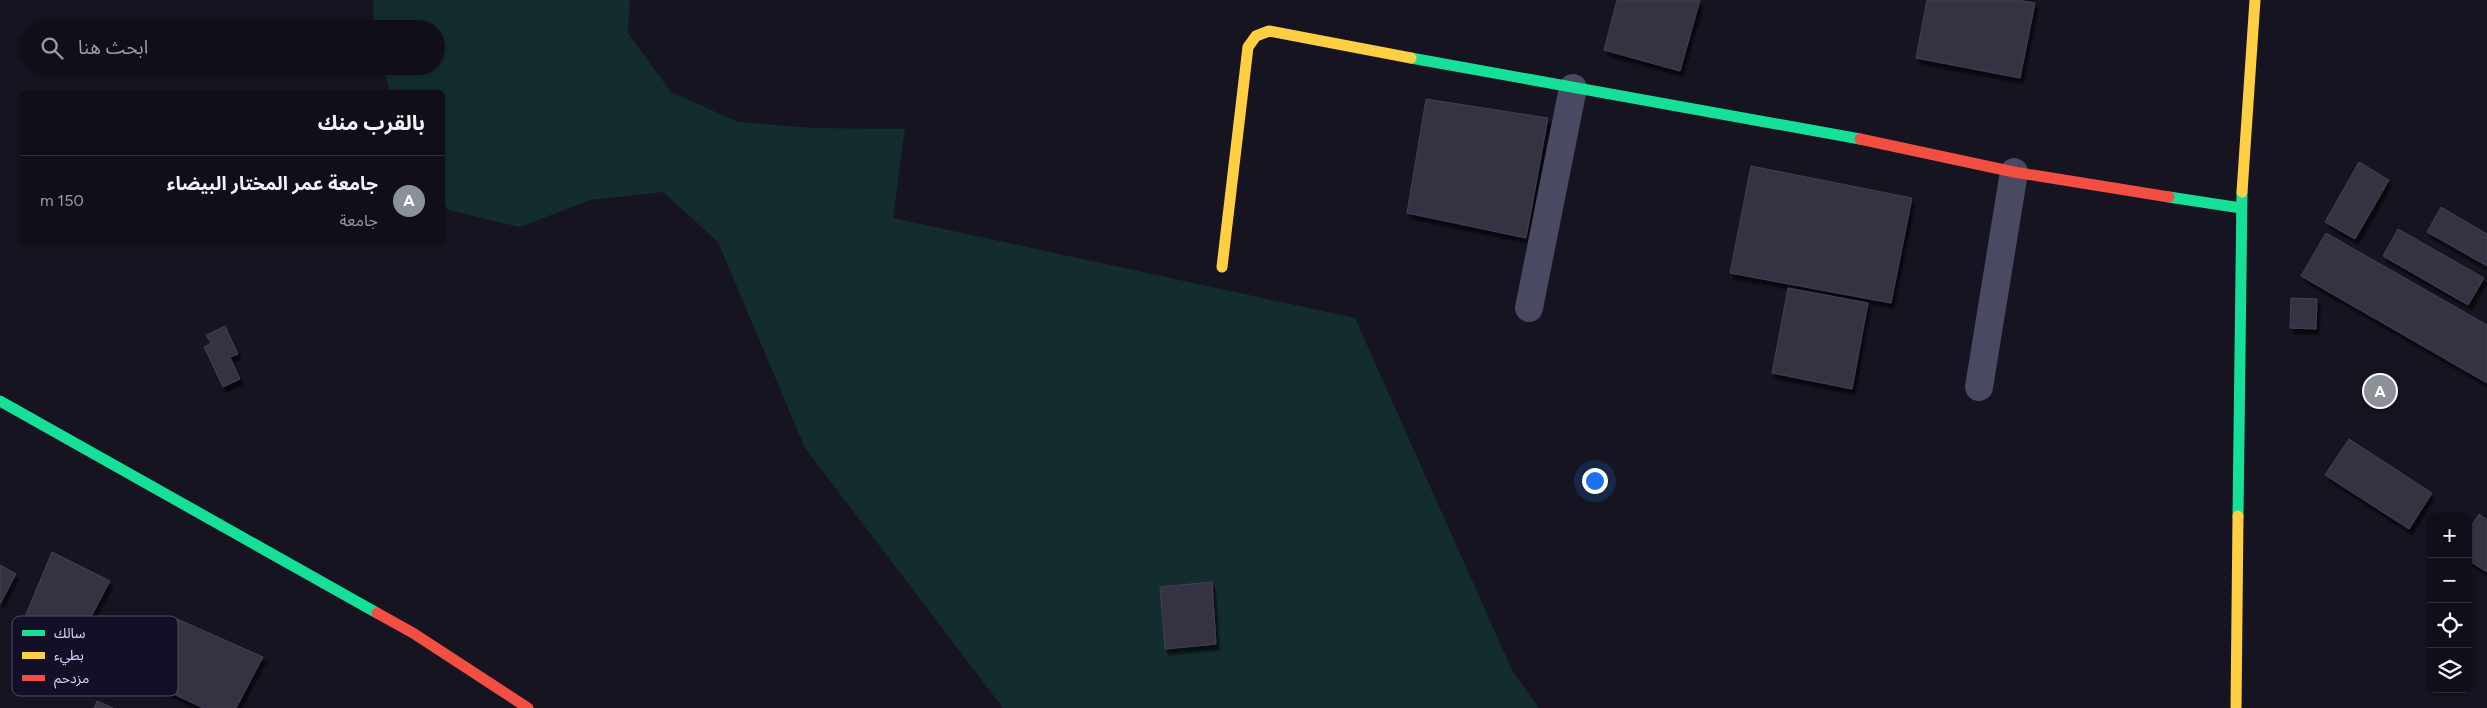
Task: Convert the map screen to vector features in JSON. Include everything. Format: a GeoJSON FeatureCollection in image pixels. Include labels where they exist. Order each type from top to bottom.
{"type":"FeatureCollection","features":[{"type":"Feature","properties":{"kind":"street"},"geometry":{"type":"LineString","coordinates":[[2236,708],[2240,208],[2255,0]]}},
{"type":"Feature","properties":{"kind":"street"},"geometry":{"type":"LineString","coordinates":[[1222,267],[1248,47],[1256,36],[1269,31],[1573,88],[1806,128],[2014,172],[2240,208]]}},
{"type":"Feature","properties":{"kind":"street"},"geometry":{"type":"LineString","coordinates":[[1529,308],[1573,88]]}},
{"type":"Feature","properties":{"kind":"street"},"geometry":{"type":"LineString","coordinates":[[1978,387],[2014,172]]}},
{"type":"Feature","properties":{"kind":"street"},"geometry":{"type":"LineString","coordinates":[[0,401],[413,633],[528,708]]}},
{"type":"Feature","properties":{"kind":"green space"},"geometry":{"type":"Polygon","coordinates":[[[373,0],[630,0],[628,33],[671,92],[738,122],[814,128],[905,129],[893,218],[1355,318],[1512,670],[1539,708],[1003,708],[805,448],[718,242],[663,192],[590,200],[520,227],[448,210],[445,205],[445,90],[390,90],[386,75],[445,75],[445,20],[374,20],[373,0]]]}},
{"type":"Feature","properties":{"kind":"building"},"geometry":{"type":"Polygon","coordinates":[[[1617,0],[1700,0],[1680,71],[1604,50],[1617,0]]]}},
{"type":"Feature","properties":{"kind":"building"},"geometry":{"type":"Polygon","coordinates":[[[1927,0],[2017,0],[2035,3],[2020,78],[1916,58],[1927,0]]]}},
{"type":"Feature","properties":{"kind":"building"},"geometry":{"type":"Polygon","coordinates":[[[1426,99],[1548,118],[1526,238],[1407,213],[1426,99]]]}},
{"type":"Feature","properties":{"kind":"building"},"geometry":{"type":"Polygon","coordinates":[[[2359,162],[2389,180],[2355,239],[2325,222],[2359,162]]]}},
{"type":"Feature","properties":{"kind":"building"},"geometry":{"type":"Polygon","coordinates":[[[1751,166],[1912,198],[1891,303],[1730,273],[1751,166]]]}},
{"type":"Feature","properties":{"kind":"building"},"geometry":{"type":"Polygon","coordinates":[[[2441,207],[2487,234],[2487,266],[2427,232],[2441,207]]]}},
{"type":"Feature","properties":{"kind":"building"},"geometry":{"type":"Polygon","coordinates":[[[2398,229],[2484,278],[2468,305],[2383,256],[2398,229]]]}},
{"type":"Feature","properties":{"kind":"building"},"geometry":{"type":"Polygon","coordinates":[[[2326,233],[2487,325],[2487,383],[2301,276],[2326,233]]]}},
{"type":"Feature","properties":{"kind":"building"},"geometry":{"type":"Polygon","coordinates":[[[1788,288],[1868,303],[1852,389],[1772,373],[1788,288]]]}},
{"type":"Feature","properties":{"kind":"building"},"geometry":{"type":"Polygon","coordinates":[[[2291,298],[2317,299],[2316,329],[2290,328],[2291,298]]]}},
{"type":"Feature","properties":{"kind":"building"},"geometry":{"type":"Polygon","coordinates":[[[225,326],[238,354],[230,357],[240,379],[223,387],[204,347],[211,343],[206,335],[225,326]]]}},
{"type":"Feature","properties":{"kind":"building"},"geometry":{"type":"Polygon","coordinates":[[[2349,439],[2432,493],[2409,529],[2325,475],[2349,439]]]}},
{"type":"Feature","properties":{"kind":"building"},"geometry":{"type":"Polygon","coordinates":[[[2479,514],[2487,520],[2487,572],[2472,563],[2472,525],[2479,514]]]}},
{"type":"Feature","properties":{"kind":"building"},"geometry":{"type":"Polygon","coordinates":[[[52,552],[110,581],[91,616],[25,616],[52,552]]]}},
{"type":"Feature","properties":{"kind":"building"},"geometry":{"type":"Polygon","coordinates":[[[0,565],[16,574],[0,604],[0,565]]]}},
{"type":"Feature","properties":{"kind":"building"},"geometry":{"type":"Polygon","coordinates":[[[1212,582],[1216,644],[1165,649],[1160,587],[1212,582]]]}},
{"type":"Feature","properties":{"kind":"building"},"geometry":{"type":"Polygon","coordinates":[[[178,619],[263,657],[236,708],[203,708],[178,696],[178,619]]]}},
{"type":"Feature","properties":{"kind":"building"},"geometry":{"type":"Polygon","coordinates":[[[97,701],[113,708],[94,708],[97,701]]]}},
{"type":"Feature","properties":{"kind":"traffic: fast"},"geometry":{"type":"LineString","coordinates":[[1411,58],[1860,139]]}},
{"type":"Feature","properties":{"kind":"traffic: fast"},"geometry":{"type":"LineString","coordinates":[[2238,516],[2242,192]]}},
{"type":"Feature","properties":{"kind":"traffic: fast"},"geometry":{"type":"LineString","coordinates":[[2169,197],[2241,208]]}},
{"type":"Feature","properties":{"kind":"traffic: fast"},"geometry":{"type":"LineString","coordinates":[[0,401],[377,613]]}},
{"type":"Feature","properties":{"kind":"traffic: slow"},"geometry":{"type":"LineString","coordinates":[[2242,192],[2255,0]]}},
{"type":"Feature","properties":{"kind":"traffic: slow"},"geometry":{"type":"LineString","coordinates":[[1222,267],[1248,47],[1256,36],[1269,31],[1411,58]]}},
{"type":"Feature","properties":{"kind":"traffic: slow"},"geometry":{"type":"LineString","coordinates":[[2236,708],[2238,516]]}},
{"type":"Feature","properties":{"kind":"traffic: jam"},"geometry":{"type":"LineString","coordinates":[[1860,139],[2014,172],[2169,197]]}},
{"type":"Feature","properties":{"kind":"traffic: jam"},"geometry":{"type":"LineString","coordinates":[[377,613],[413,633],[528,708]]}},
{"type":"Feature","properties":{"kind":"place","name":"جامعة عمر المختار البيضاء"},"geometry":{"type":"Point","coordinates":[2380,391]}}]}
